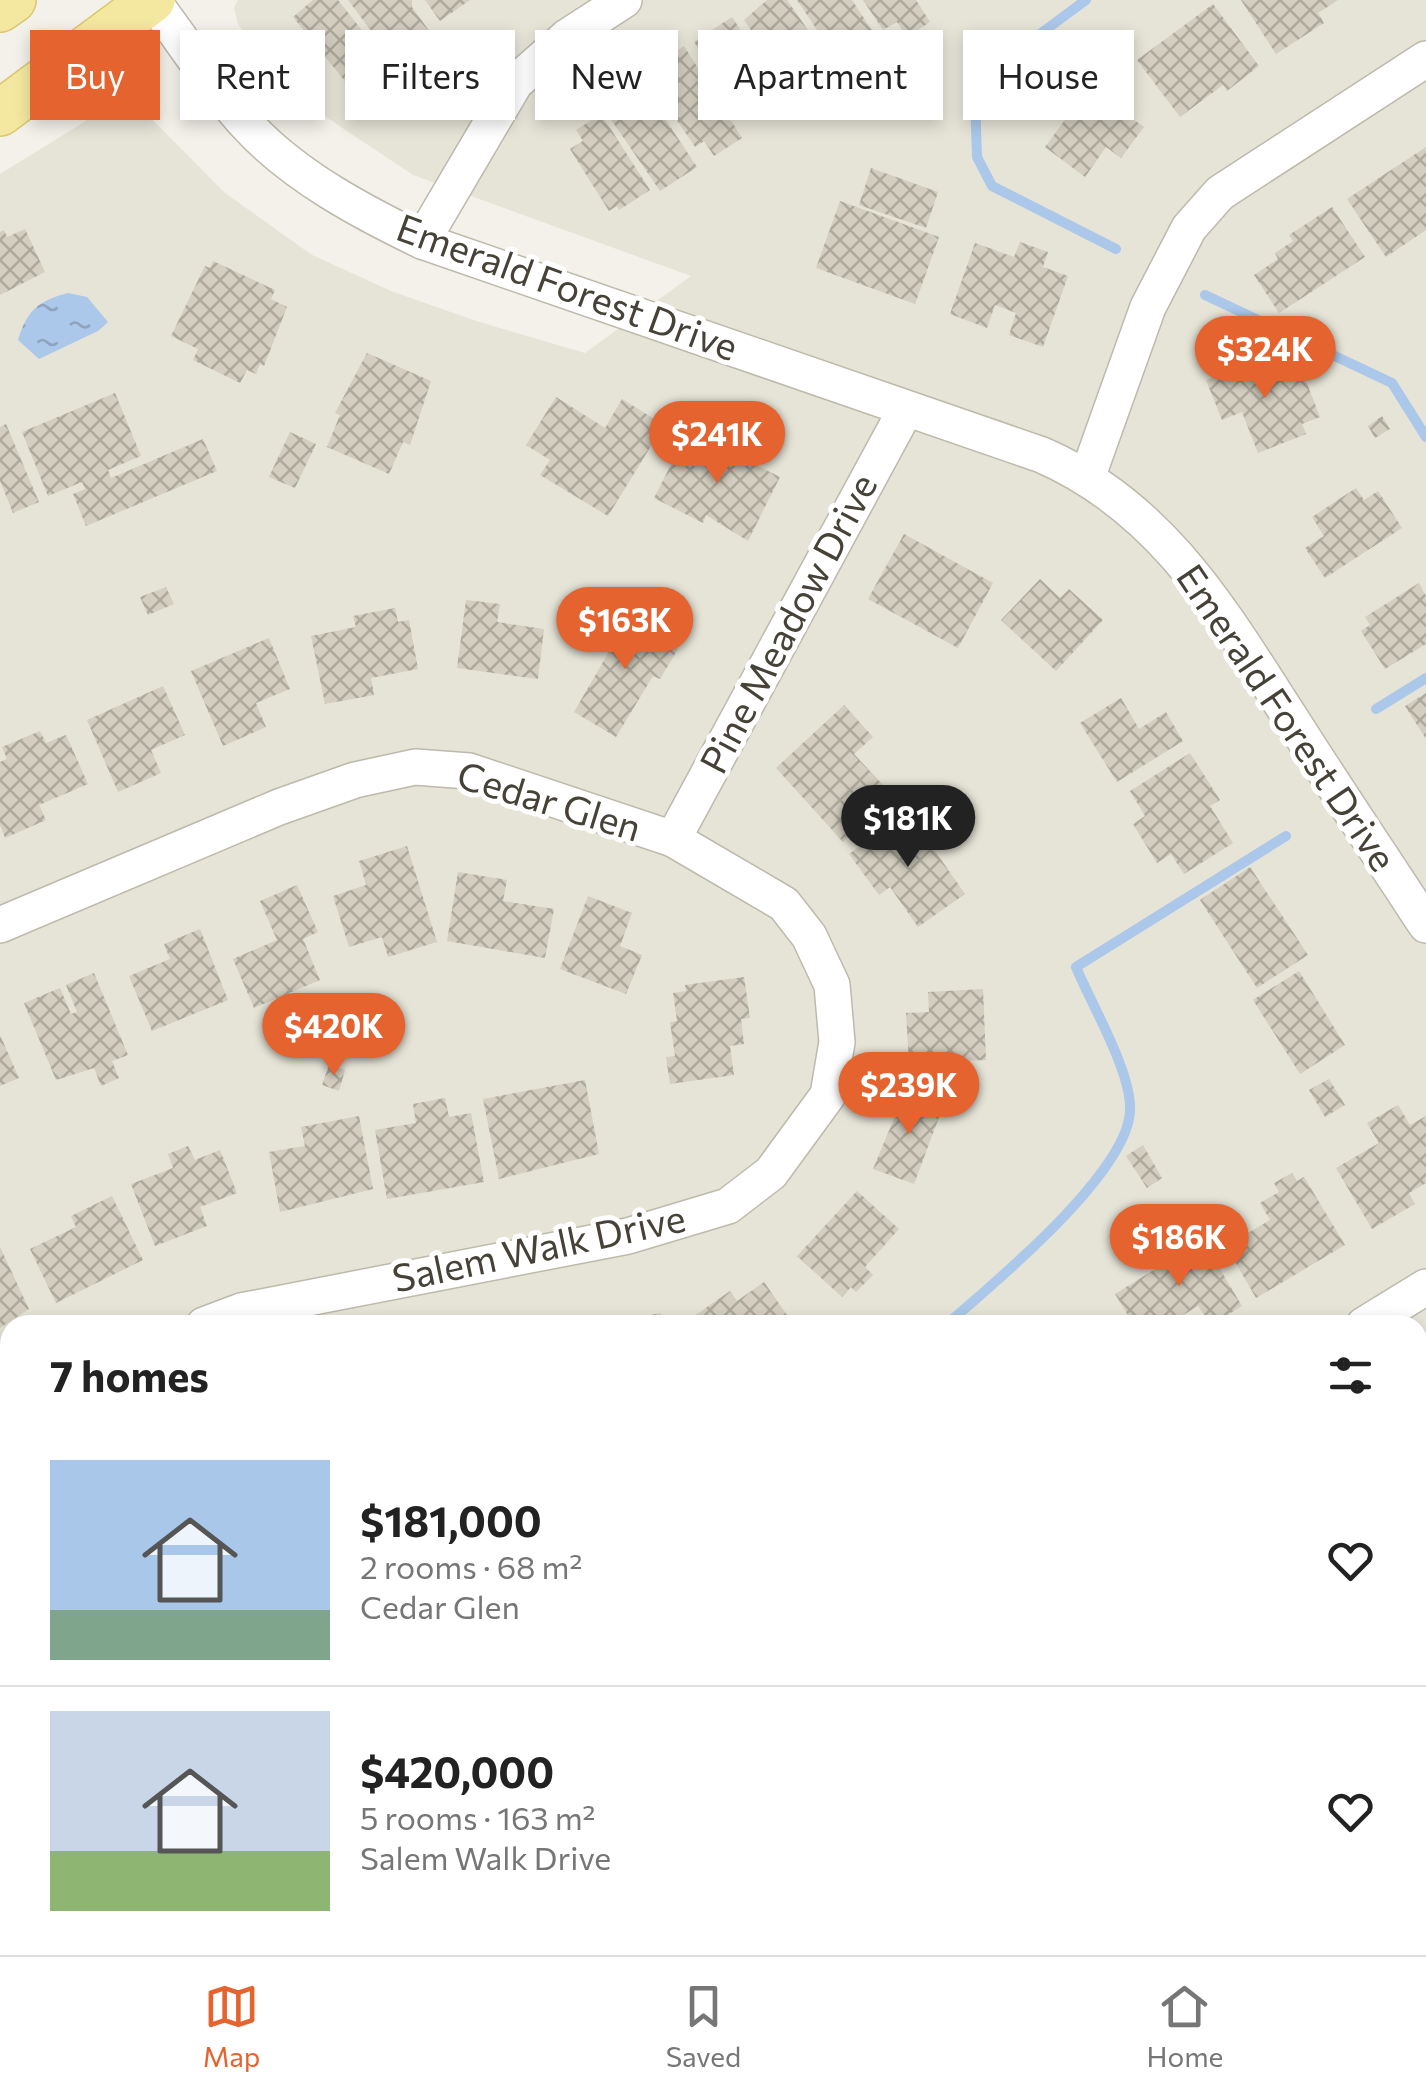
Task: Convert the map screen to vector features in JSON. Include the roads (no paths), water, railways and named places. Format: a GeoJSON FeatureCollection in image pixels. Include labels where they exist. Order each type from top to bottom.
{"type":"FeatureCollection","features":[{"type":"Feature","properties":{"kind":"main road"},"geometry":{"type":"LineString","coordinates":[[0,9],[13,0]]}},
{"type":"Feature","properties":{"kind":"main road"},"geometry":{"type":"LineString","coordinates":[[0,113],[152,0]]}},
{"type":"Feature","properties":{"kind":"street","name":"Emerald Forest Drive"},"geometry":{"type":"LineString","coordinates":[[152,0],[250,128],[374,218],[422,241],[1088,475],[1160,536],[1215,600],[1426,925]]}},
{"type":"Feature","properties":{"kind":"street"},"geometry":{"type":"LineString","coordinates":[[422,241],[514,82],[556,46],[624,0]]}},
{"type":"Feature","properties":{"kind":"street"},"geometry":{"type":"LineString","coordinates":[[1088,475],[1148,307],[1190,228],[1220,193],[1426,59]]}},
{"type":"Feature","properties":{"kind":"street","name":"Pine Meadow Drive"},"geometry":{"type":"LineString","coordinates":[[673,840],[906,409]]}},
{"type":"Feature","properties":{"kind":"street","name":"Cedar Glen"},"geometry":{"type":"LineString","coordinates":[[0,925],[354,780],[416,767],[469,772],[673,840],[784,904],[809,936],[832,986],[837,1042],[828,1094]]}},
{"type":"Feature","properties":{"kind":"street","name":"Salem Walk Drive"},"geometry":{"type":"LineString","coordinates":[[230,1315],[628,1236],[728,1206],[771,1172],[828,1094]]}},
{"type":"Feature","properties":{"kind":"street"},"geometry":{"type":"LineString","coordinates":[[1380,1315],[1426,1287]]}},
{"type":"Feature","properties":{"kind":"water"},"geometry":{"type":"Polygon","coordinates":[[[68,293],[87,297],[108,322],[98,331],[39,359],[18,340],[22,330],[35,308],[68,293]]]}},
{"type":"Feature","properties":{"kind":"waterway"},"geometry":{"type":"LineString","coordinates":[[1086,0],[983,76],[975,99],[977,157],[992,186],[1116,249]]}},
{"type":"Feature","properties":{"kind":"waterway"},"geometry":{"type":"LineString","coordinates":[[1205,295],[1392,383],[1426,437]]}},
{"type":"Feature","properties":{"kind":"waterway"},"geometry":{"type":"LineString","coordinates":[[1376,709],[1426,678]]}},
{"type":"Feature","properties":{"kind":"waterway"},"geometry":{"type":"LineString","coordinates":[[957,1315],[1083,1196],[1123,1137],[1130,1111],[1125,1077],[1076,967],[1286,836]]}}]}
